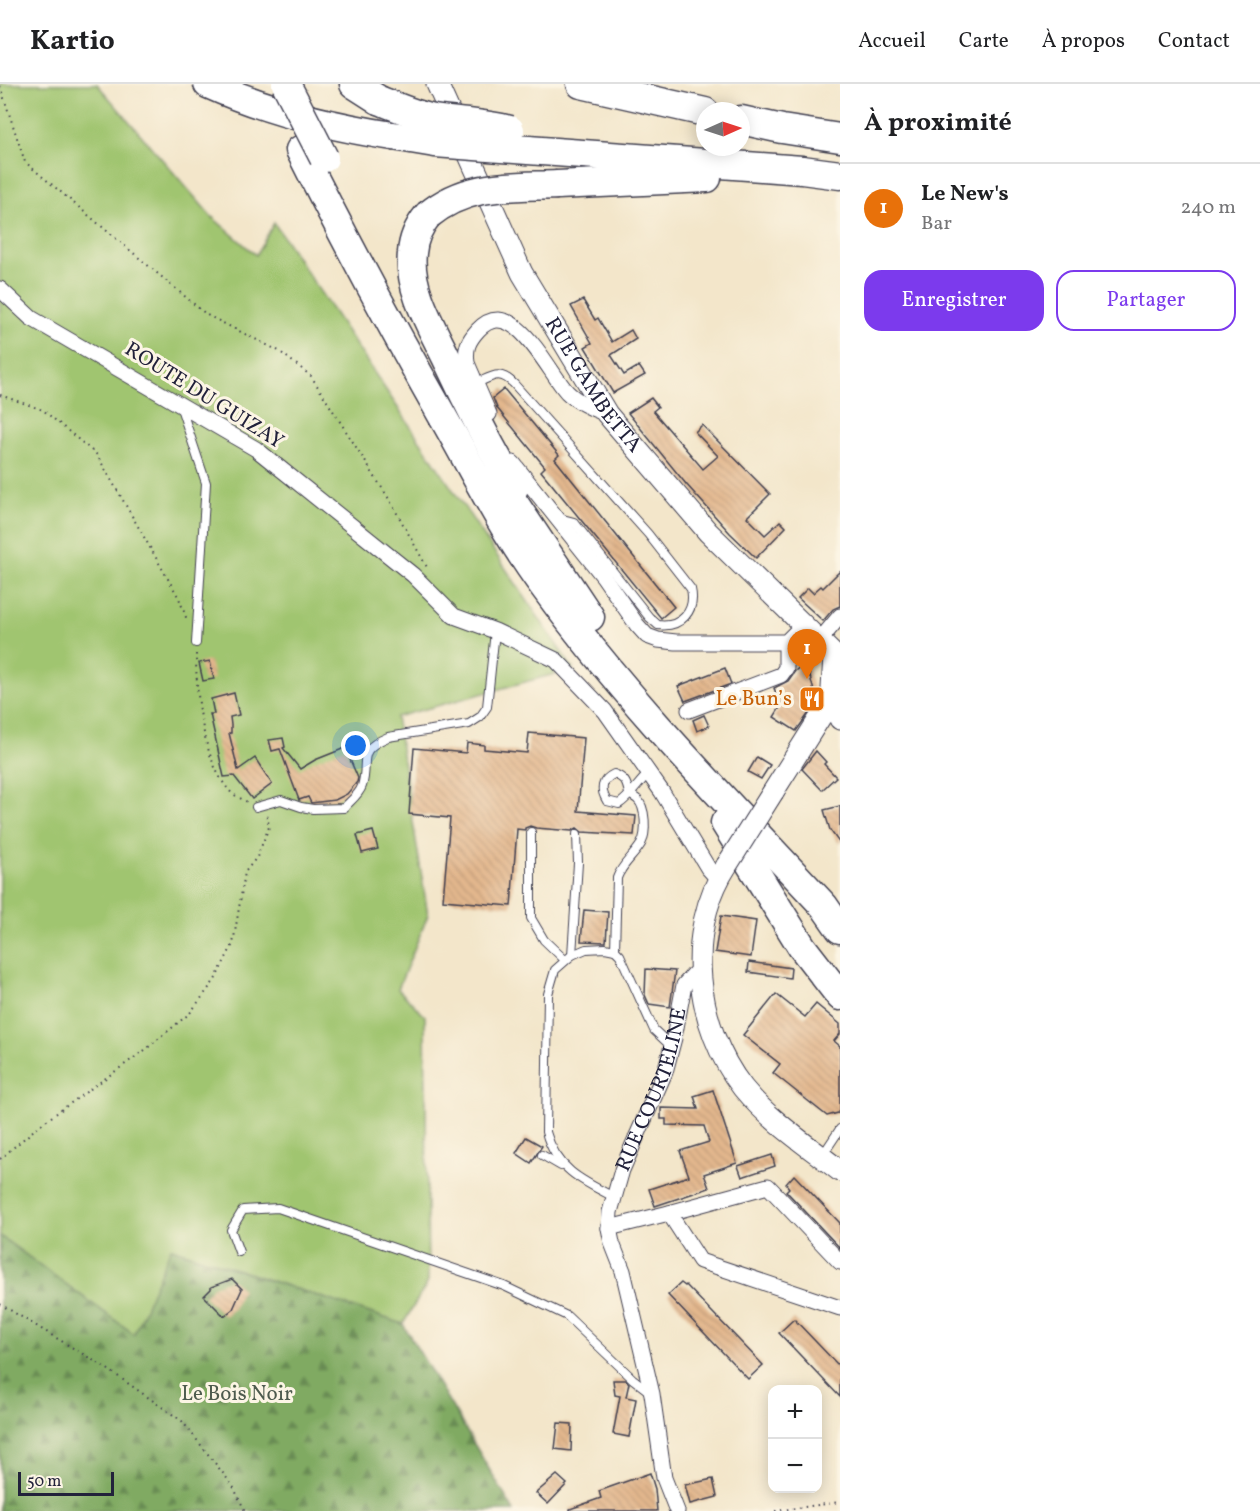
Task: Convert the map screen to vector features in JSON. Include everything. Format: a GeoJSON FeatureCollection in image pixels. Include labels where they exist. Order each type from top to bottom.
{"type":"FeatureCollection","features":[{"type":"Feature","properties":{"kind":"highway"},"geometry":{"type":"LineString","coordinates":[[208,84],[238,98],[322,124],[386,120],[415,114],[435,119],[494,125],[520,137],[840,176]]}},
{"type":"Feature","properties":{"kind":"highway"},"geometry":{"type":"LineString","coordinates":[[240,84],[332,113],[386,120],[435,143],[520,137],[696,144]]}},
{"type":"Feature","properties":{"kind":"highway"},"geometry":{"type":"LineString","coordinates":[[267,84],[312,154],[445,396],[612,650],[665,712],[801,855],[840,903]]}},
{"type":"Feature","properties":{"kind":"highway"},"geometry":{"type":"LineString","coordinates":[[286,84],[354,257],[508,531],[543,586],[600,662],[824,906],[840,929]]}},
{"type":"Feature","properties":{"kind":"highway"},"geometry":{"type":"LineString","coordinates":[[354,84],[386,120]]}},
{"type":"Feature","properties":{"kind":"highway"},"geometry":{"type":"LineString","coordinates":[[581,84],[696,110]]}},
{"type":"Feature","properties":{"kind":"highway"},"geometry":{"type":"LineString","coordinates":[[750,122],[840,138]]}},
{"type":"Feature","properties":{"kind":"highway"},"geometry":{"type":"LineString","coordinates":[[750,148],[840,153]]}},
{"type":"Feature","properties":{"kind":"highway"},"geometry":{"type":"LineString","coordinates":[[569,587],[472,412],[428,319],[412,272],[411,254],[420,225],[444,202],[488,187],[766,176],[840,176]]}},
{"type":"Feature","properties":{"kind":"highway"},"geometry":{"type":"LineString","coordinates":[[687,759],[802,947],[840,996]]}},
{"type":"Feature","properties":{"kind":"main road","name":"RUE GAMBETTA"},"geometry":{"type":"LineString","coordinates":[[437,84],[522,273],[607,414],[708,532],[838,658]]}},
{"type":"Feature","properties":{"kind":"main road"},"geometry":{"type":"LineString","coordinates":[[838,658],[832,689],[839,714],[825,712],[820,716],[723,872],[704,920],[700,972],[710,1025],[729,1069],[762,1108],[840,1171]]}},
{"type":"Feature","properties":{"kind":"street","name":"ROUTE DU GUIZAY"},"geometry":{"type":"LineString","coordinates":[[0,289],[31,318],[256,449],[413,575],[454,616],[495,631],[556,660],[605,711],[649,774],[708,868],[723,872]]}},
{"type":"Feature","properties":{"kind":"street"},"geometry":{"type":"LineString","coordinates":[[607,414],[588,406],[568,392],[524,333],[514,324],[493,321],[481,327],[467,345],[467,363],[514,465],[603,576],[647,636],[676,642],[786,642],[803,625]]}},
{"type":"Feature","properties":{"kind":"street"},"geometry":{"type":"LineString","coordinates":[[820,639],[840,616]]}},
{"type":"Feature","properties":{"kind":"street"},"geometry":{"type":"LineString","coordinates":[[689,710],[781,675],[786,668],[786,642]]}},
{"type":"Feature","properties":{"kind":"street","name":"RUE COURTELINE"},"geometry":{"type":"LineString","coordinates":[[677,1511],[664,1478],[652,1394],[623,1271],[609,1228],[610,1212],[622,1170],[665,1072],[684,985],[694,974],[700,972]]}},
{"type":"Feature","properties":{"kind":"street"},"geometry":{"type":"LineString","coordinates":[[609,1228],[768,1186],[840,1262]]}},
{"type":"Feature","properties":{"kind":"street"},"geometry":{"type":"LineString","coordinates":[[669,1213],[700,1262],[840,1308]]}},
{"type":"Feature","properties":{"kind":"lane"},"geometry":{"type":"LineString","coordinates":[[476,384],[500,374],[505,375],[514,384],[648,534],[691,589],[692,607],[687,614],[672,624],[658,625],[649,617],[574,522],[557,518]]}},
{"type":"Feature","properties":{"kind":"lane"},"geometry":{"type":"LineString","coordinates":[[180,404],[206,483],[196,643]]}},
{"type":"Feature","properties":{"kind":"lane"},"geometry":{"type":"LineString","coordinates":[[255,807],[281,800],[313,809],[344,808],[358,794],[363,779],[364,757],[379,741],[388,737],[469,724],[480,717],[487,707],[495,631]]}},
{"type":"Feature","properties":{"kind":"lane"},"geometry":{"type":"LineString","coordinates":[[615,950],[617,878],[620,870],[642,843],[644,833],[643,812],[638,800],[629,794],[649,774]]}},
{"type":"Feature","properties":{"kind":"lane"},"geometry":{"type":"LineString","coordinates":[[531,832],[529,910],[534,924],[544,939],[568,957]]}},
{"type":"Feature","properties":{"kind":"lane"},"geometry":{"type":"LineString","coordinates":[[568,957],[578,863],[577,834]]}},
{"type":"Feature","properties":{"kind":"lane"},"geometry":{"type":"LineString","coordinates":[[524,875],[530,891]]}},
{"type":"Feature","properties":{"kind":"lane"},"geometry":{"type":"LineString","coordinates":[[565,1168],[550,1145],[546,1132],[548,994],[555,970],[568,957],[586,949],[596,947],[615,950],[620,956],[654,1030],[672,1047]]}},
{"type":"Feature","properties":{"kind":"lane"},"geometry":{"type":"LineString","coordinates":[[821,1157],[839,1133]]}},
{"type":"Feature","properties":{"kind":"lane"},"geometry":{"type":"LineString","coordinates":[[542,1155],[614,1197]]}},
{"type":"Feature","properties":{"kind":"lane"},"geometry":{"type":"LineString","coordinates":[[238,1252],[231,1230],[243,1210],[278,1208],[493,1282],[567,1316],[652,1394]]}},
{"type":"Feature","properties":{"kind":"path"},"geometry":{"type":"LineString","coordinates":[[0,86],[25,162],[207,315],[279,351],[311,376],[389,499],[433,577]]}},
{"type":"Feature","properties":{"kind":"path"},"geometry":{"type":"LineString","coordinates":[[0,395],[43,410],[97,455],[179,598],[196,643],[196,689],[212,764],[229,791],[267,813],[269,827],[257,857],[245,872],[233,944],[215,980],[190,1013],[145,1050],[40,1125],[0,1160]]}},
{"type":"Feature","properties":{"kind":"path"},"geometry":{"type":"LineString","coordinates":[[0,1304],[106,1368],[182,1421],[233,1486],[245,1511]]}},
{"type":"Feature","properties":{"kind":"path"},"geometry":{"type":"LineString","coordinates":[[775,1511],[840,1502]]}},
{"type":"Feature","properties":{"kind":"green space"},"geometry":{"type":"Polygon","coordinates":[[[0,84],[97,84],[211,216],[256,255],[274,223],[573,669],[396,717],[428,915],[398,989],[425,1016],[428,1282],[403,1324],[172,1248],[134,1334],[0,1236],[0,84]]]}},
{"type":"Feature","properties":{"kind":"green space","name":"Le Bois Noir"},"geometry":{"type":"Polygon","coordinates":[[[0,1236],[134,1334],[171,1248],[403,1324],[514,1511],[0,1511],[0,1236]]]}},
{"type":"Feature","properties":{"kind":"building"},"geometry":{"type":"Polygon","coordinates":[[[583,300],[595,320],[598,318],[612,342],[631,330],[636,339],[611,355],[624,375],[639,366],[645,375],[613,393],[585,347],[592,343],[571,306],[583,300]]]}},
{"type":"Feature","properties":{"kind":"building"},"geometry":{"type":"Polygon","coordinates":[[[504,389],[559,455],[555,459],[674,607],[661,618],[541,471],[545,467],[497,408],[493,398],[504,389]]]}},
{"type":"Feature","properties":{"kind":"building"},"geometry":{"type":"Polygon","coordinates":[[[651,398],[658,407],[653,411],[703,469],[718,456],[695,432],[702,425],[770,494],[747,517],[765,535],[780,521],[786,527],[756,558],[686,484],[628,413],[651,398]]]}},
{"type":"Feature","properties":{"kind":"building"},"geometry":{"type":"Polygon","coordinates":[[[840,571],[840,606],[833,609],[823,621],[798,598],[808,588],[813,593],[821,586],[823,588],[840,571]]]}},
{"type":"Feature","properties":{"kind":"building"},"geometry":{"type":"Polygon","coordinates":[[[210,661],[214,679],[203,681],[199,663],[210,661]]]}},
{"type":"Feature","properties":{"kind":"building"},"geometry":{"type":"Polygon","coordinates":[[[806,662],[817,702],[796,731],[774,717],[781,706],[774,688],[788,681],[806,662]]]}},
{"type":"Feature","properties":{"kind":"building"},"geometry":{"type":"Polygon","coordinates":[[[725,668],[731,684],[685,701],[678,686],[725,668]]]}},
{"type":"Feature","properties":{"kind":"building"},"geometry":{"type":"Polygon","coordinates":[[[234,693],[239,715],[230,717],[231,733],[229,733],[238,770],[255,758],[272,784],[252,799],[234,776],[224,777],[210,714],[214,714],[211,699],[234,693]]]}},
{"type":"Feature","properties":{"kind":"building"},"geometry":{"type":"Polygon","coordinates":[[[704,715],[709,726],[697,731],[693,720],[704,715]]]}},
{"type":"Feature","properties":{"kind":"building"},"geometry":{"type":"Polygon","coordinates":[[[529,733],[584,738],[578,811],[636,816],[634,835],[582,832],[577,828],[572,831],[530,826],[525,830],[517,829],[511,906],[443,900],[450,818],[409,814],[414,748],[466,753],[467,743],[484,745],[484,749],[527,753],[529,733]]]}},
{"type":"Feature","properties":{"kind":"building"},"geometry":{"type":"Polygon","coordinates":[[[283,738],[285,747],[283,748],[300,769],[315,760],[345,748],[358,778],[357,782],[347,794],[335,800],[311,803],[308,797],[299,800],[280,749],[272,751],[269,740],[283,738]]]}},
{"type":"Feature","properties":{"kind":"building"},"geometry":{"type":"Polygon","coordinates":[[[816,751],[836,777],[822,790],[802,769],[816,751]]]}},
{"type":"Feature","properties":{"kind":"building"},"geometry":{"type":"Polygon","coordinates":[[[757,757],[770,765],[761,779],[748,772],[757,757]]]}},
{"type":"Feature","properties":{"kind":"building"},"geometry":{"type":"Polygon","coordinates":[[[840,806],[840,844],[830,830],[824,810],[840,806]]]}},
{"type":"Feature","properties":{"kind":"building"},"geometry":{"type":"Polygon","coordinates":[[[373,831],[378,849],[362,853],[357,835],[373,831]]]}},
{"type":"Feature","properties":{"kind":"building"},"geometry":{"type":"Polygon","coordinates":[[[584,910],[608,912],[606,942],[581,941],[584,910]]]}},
{"type":"Feature","properties":{"kind":"building"},"geometry":{"type":"Polygon","coordinates":[[[721,916],[756,921],[751,957],[715,952],[721,916]]]}},
{"type":"Feature","properties":{"kind":"building"},"geometry":{"type":"Polygon","coordinates":[[[749,962],[791,968],[790,978],[748,972],[749,962]]]}},
{"type":"Feature","properties":{"kind":"building"},"geometry":{"type":"Polygon","coordinates":[[[646,969],[675,971],[670,1007],[649,1004],[645,995],[646,969]]]}},
{"type":"Feature","properties":{"kind":"building"},"geometry":{"type":"Polygon","coordinates":[[[776,994],[805,1017],[816,1004],[840,1024],[840,1034],[834,1041],[840,1046],[840,1111],[838,1113],[827,1116],[773,1073],[780,1064],[743,1035],[776,994]]]}},
{"type":"Feature","properties":{"kind":"building"},"geometry":{"type":"Polygon","coordinates":[[[713,1090],[737,1163],[704,1174],[709,1188],[655,1206],[649,1189],[689,1176],[680,1151],[709,1142],[704,1126],[666,1125],[666,1119],[661,1119],[661,1108],[698,1109],[694,1096],[713,1090]]]}},
{"type":"Feature","properties":{"kind":"building"},"geometry":{"type":"Polygon","coordinates":[[[526,1137],[542,1146],[531,1163],[516,1153],[526,1137]]]}},
{"type":"Feature","properties":{"kind":"building"},"geometry":{"type":"Polygon","coordinates":[[[772,1155],[775,1166],[742,1177],[738,1166],[772,1155]]]}},
{"type":"Feature","properties":{"kind":"building"},"geometry":{"type":"Polygon","coordinates":[[[794,1175],[840,1223],[840,1248],[786,1191],[789,1188],[786,1184],[794,1175]]]}},
{"type":"Feature","properties":{"kind":"building"},"geometry":{"type":"Polygon","coordinates":[[[232,1279],[242,1289],[233,1309],[224,1316],[204,1296],[211,1287],[232,1279]]]}},
{"type":"Feature","properties":{"kind":"building"},"geometry":{"type":"Polygon","coordinates":[[[681,1283],[686,1285],[763,1365],[748,1379],[668,1295],[681,1283]]]}},
{"type":"Feature","properties":{"kind":"building"},"geometry":{"type":"Polygon","coordinates":[[[794,1319],[840,1367],[840,1397],[779,1333],[794,1319]]]}},
{"type":"Feature","properties":{"kind":"building"},"geometry":{"type":"Polygon","coordinates":[[[613,1380],[626,1380],[629,1383],[626,1397],[636,1399],[629,1437],[613,1434],[620,1396],[615,1395],[613,1380]]]}},
{"type":"Feature","properties":{"kind":"building"},"geometry":{"type":"Polygon","coordinates":[[[558,1423],[572,1424],[571,1451],[555,1449],[558,1423]]]}},
{"type":"Feature","properties":{"kind":"building"},"geometry":{"type":"Polygon","coordinates":[[[650,1473],[655,1489],[657,1511],[570,1511],[570,1509],[601,1498],[599,1491],[650,1473]]]}},
{"type":"Feature","properties":{"kind":"building"},"geometry":{"type":"Polygon","coordinates":[[[557,1475],[567,1484],[548,1504],[536,1493],[557,1475]]]}},
{"type":"Feature","properties":{"kind":"building"},"geometry":{"type":"Polygon","coordinates":[[[713,1479],[717,1497],[690,1504],[685,1485],[713,1479]]]}},
{"type":"Feature","properties":{"kind":"place","name":"Le New's"},"geometry":{"type":"Point","coordinates":[807,679]}},
{"type":"Feature","properties":{"kind":"place","name":"Le Bun’s"},"geometry":{"type":"Point","coordinates":[812,699]}}]}
